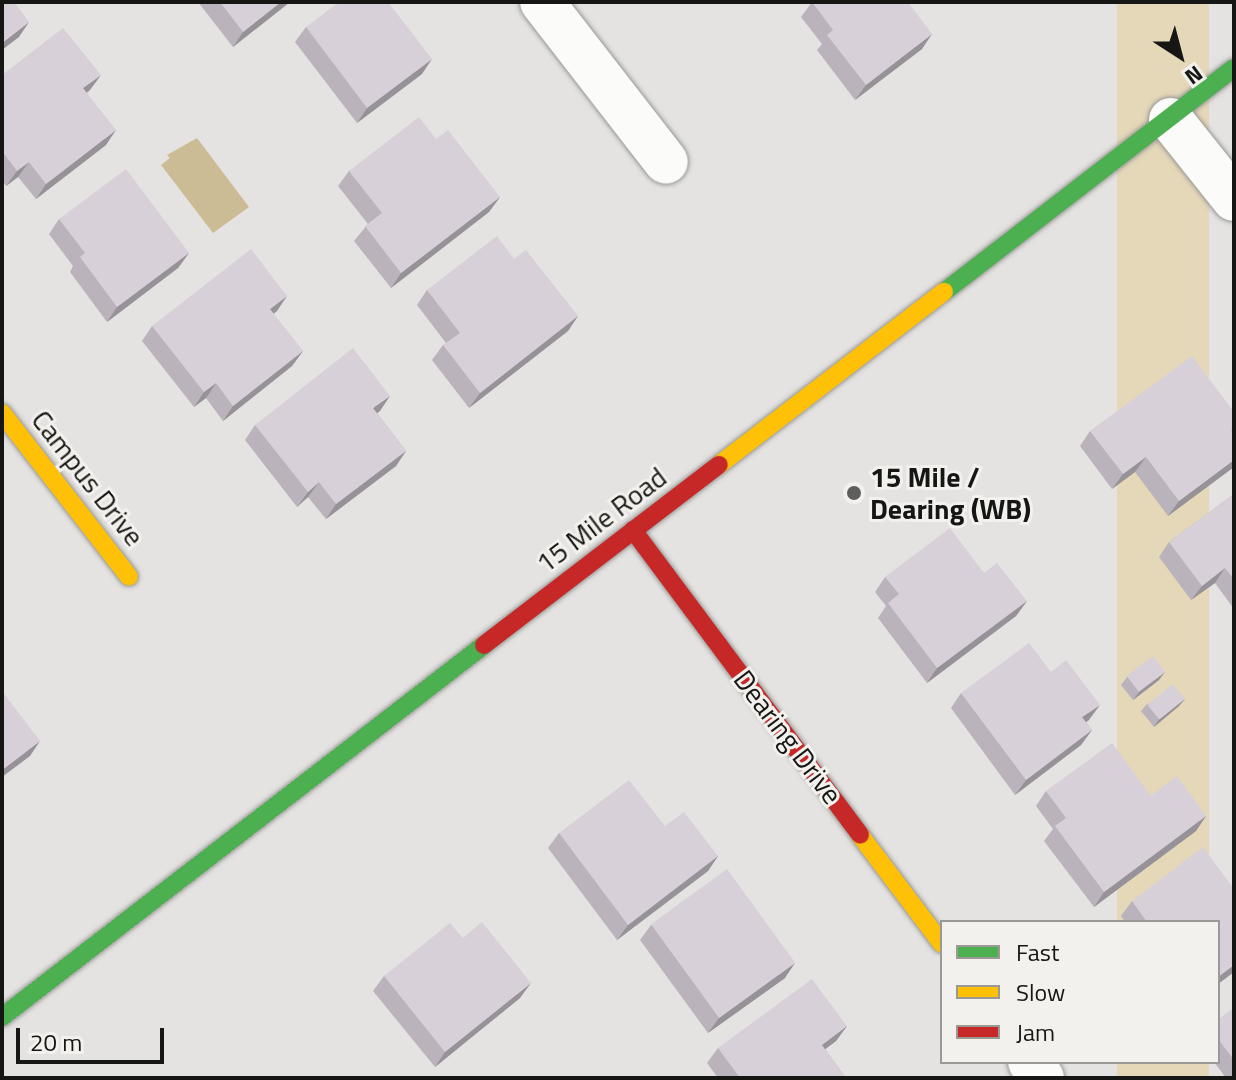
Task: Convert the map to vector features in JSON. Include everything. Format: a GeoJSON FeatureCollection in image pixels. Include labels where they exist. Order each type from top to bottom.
{"type":"FeatureCollection","features":[{"type":"Feature","properties":{"kind":"main road","name":"15 Mile Road"},"geometry":{"type":"LineString","coordinates":[[2,1017],[1171,120],[1234,68]]}},
{"type":"Feature","properties":{"kind":"main road","name":"Campus Drive"},"geometry":{"type":"LineString","coordinates":[[2,413],[129,577]]}},
{"type":"Feature","properties":{"kind":"main road","name":"Dearing Drive"},"geometry":{"type":"LineString","coordinates":[[633,530],[940,941]]}},
{"type":"Feature","properties":{"kind":"street"},"geometry":{"type":"LineString","coordinates":[[542,2],[666,162]]}},
{"type":"Feature","properties":{"kind":"street"},"geometry":{"type":"LineString","coordinates":[[1171,120],[1234,199]]}},
{"type":"Feature","properties":{"kind":"shaded area"},"geometry":{"type":"Polygon","coordinates":[[[1117,2],[1209,2],[1209,920],[1117,920],[1117,2]]]}},
{"type":"Feature","properties":{"kind":"shaded area"},"geometry":{"type":"Polygon","coordinates":[[[197,138],[249,207],[213,233],[161,165],[170,158],[167,155],[197,138]]]}},
{"type":"Feature","properties":{"kind":"shaded area"},"geometry":{"type":"Polygon","coordinates":[[[1117,1064],[1209,1064],[1209,1078],[1117,1078],[1117,1064]]]}},
{"type":"Feature","properties":{"kind":"building"},"geometry":{"type":"Polygon","coordinates":[[[2,2],[14,2],[29,22],[2,43],[2,2]]]}},
{"type":"Feature","properties":{"kind":"building"},"geometry":{"type":"Polygon","coordinates":[[[220,2],[281,2],[243,32],[220,2]]]}},
{"type":"Feature","properties":{"kind":"building"},"geometry":{"type":"Polygon","coordinates":[[[339,2],[388,2],[432,59],[367,108],[306,27],[339,2]]]}},
{"type":"Feature","properties":{"kind":"building"},"geometry":{"type":"Polygon","coordinates":[[[812,2],[908,2],[932,34],[866,85],[827,35],[833,30],[812,2]]]}},
{"type":"Feature","properties":{"kind":"building"},"geometry":{"type":"Polygon","coordinates":[[[63,28],[101,75],[83,88],[116,130],[46,184],[29,162],[17,171],[2,151],[2,75],[63,28]]]}},
{"type":"Feature","properties":{"kind":"building"},"geometry":{"type":"Polygon","coordinates":[[[419,117],[436,139],[448,130],[500,197],[401,273],[365,226],[382,213],[349,171],[419,117]]]}},
{"type":"Feature","properties":{"kind":"building"},"geometry":{"type":"Polygon","coordinates":[[[126,169],[189,253],[117,307],[80,257],[85,253],[59,219],[126,169]]]}},
{"type":"Feature","properties":{"kind":"building"},"geometry":{"type":"Polygon","coordinates":[[[497,236],[514,259],[526,250],[578,316],[480,393],[443,345],[460,333],[427,290],[497,236]]]}},
{"type":"Feature","properties":{"kind":"building"},"geometry":{"type":"Polygon","coordinates":[[[251,249],[287,296],[270,309],[303,351],[233,406],[216,383],[204,392],[152,326],[251,249]]]}},
{"type":"Feature","properties":{"kind":"building"},"geometry":{"type":"Polygon","coordinates":[[[353,348],[390,396],[373,408],[406,451],[336,504],[319,482],[308,492],[255,425],[353,348]]]}},
{"type":"Feature","properties":{"kind":"building"},"geometry":{"type":"Polygon","coordinates":[[[1192,356],[1234,412],[1234,428],[1231,430],[1234,434],[1234,460],[1179,501],[1146,457],[1123,474],[1090,431],[1192,356]]]}},
{"type":"Feature","properties":{"kind":"building"},"geometry":{"type":"Polygon","coordinates":[[[1234,494],[1234,579],[1225,568],[1202,586],[1169,542],[1234,494]]]}},
{"type":"Feature","properties":{"kind":"building"},"geometry":{"type":"Polygon","coordinates":[[[950,528],[984,573],[997,563],[1027,601],[937,668],[888,603],[899,594],[885,577],[950,528]]]}},
{"type":"Feature","properties":{"kind":"building"},"geometry":{"type":"Polygon","coordinates":[[[1029,643],[1051,672],[1066,660],[1100,705],[1082,717],[1092,730],[1026,780],[961,693],[1029,643]]]}},
{"type":"Feature","properties":{"kind":"building"},"geometry":{"type":"Polygon","coordinates":[[[1153,656],[1165,672],[1139,692],[1127,676],[1153,656]]]}},
{"type":"Feature","properties":{"kind":"building"},"geometry":{"type":"Polygon","coordinates":[[[1173,684],[1185,699],[1159,720],[1147,705],[1173,684]]]}},
{"type":"Feature","properties":{"kind":"building"},"geometry":{"type":"Polygon","coordinates":[[[2,691],[40,741],[2,770],[2,691]]]}},
{"type":"Feature","properties":{"kind":"building"},"geometry":{"type":"Polygon","coordinates":[[[1112,743],[1151,796],[1177,776],[1206,816],[1104,892],[1055,826],[1066,818],[1046,791],[1112,743]]]}},
{"type":"Feature","properties":{"kind":"building"},"geometry":{"type":"Polygon","coordinates":[[[629,780],[665,826],[684,812],[718,856],[628,925],[559,833],[629,780]]]}},
{"type":"Feature","properties":{"kind":"building"},"geometry":{"type":"Polygon","coordinates":[[[1203,847],[1234,889],[1234,965],[1220,976],[1220,920],[1146,920],[1132,901],[1203,847]]]}},
{"type":"Feature","properties":{"kind":"building"},"geometry":{"type":"Polygon","coordinates":[[[727,869],[795,963],[719,1018],[651,924],[727,869]]]}},
{"type":"Feature","properties":{"kind":"building"},"geometry":{"type":"Polygon","coordinates":[[[482,922],[531,983],[445,1052],[384,976],[450,923],[463,938],[482,922]]]}},
{"type":"Feature","properties":{"kind":"building"},"geometry":{"type":"Polygon","coordinates":[[[812,979],[847,1026],[822,1045],[846,1078],[740,1078],[718,1048],[812,979]]]}},
{"type":"Feature","properties":{"kind":"building"},"geometry":{"type":"Polygon","coordinates":[[[1234,1008],[1234,1060],[1220,1042],[1220,1018],[1234,1008]]]}},
{"type":"Feature","properties":{"kind":"traffic: fast"},"geometry":{"type":"LineString","coordinates":[[944,292],[1234,68]]}},
{"type":"Feature","properties":{"kind":"traffic: fast"},"geometry":{"type":"LineString","coordinates":[[2,1017],[484,645]]}},
{"type":"Feature","properties":{"kind":"traffic: slow"},"geometry":{"type":"LineString","coordinates":[[719,465],[944,292]]}},
{"type":"Feature","properties":{"kind":"traffic: slow"},"geometry":{"type":"LineString","coordinates":[[2,413],[129,577]]}},
{"type":"Feature","properties":{"kind":"traffic: slow"},"geometry":{"type":"LineString","coordinates":[[860,835],[940,941]]}},
{"type":"Feature","properties":{"kind":"traffic: jam"},"geometry":{"type":"LineString","coordinates":[[484,645],[719,465]]}},
{"type":"Feature","properties":{"kind":"traffic: jam"},"geometry":{"type":"LineString","coordinates":[[633,530],[860,835]]}},
{"type":"Feature","properties":{"kind":"place","name":"15 Mile / Dearing (WB)"},"geometry":{"type":"Point","coordinates":[854,493]}}]}
